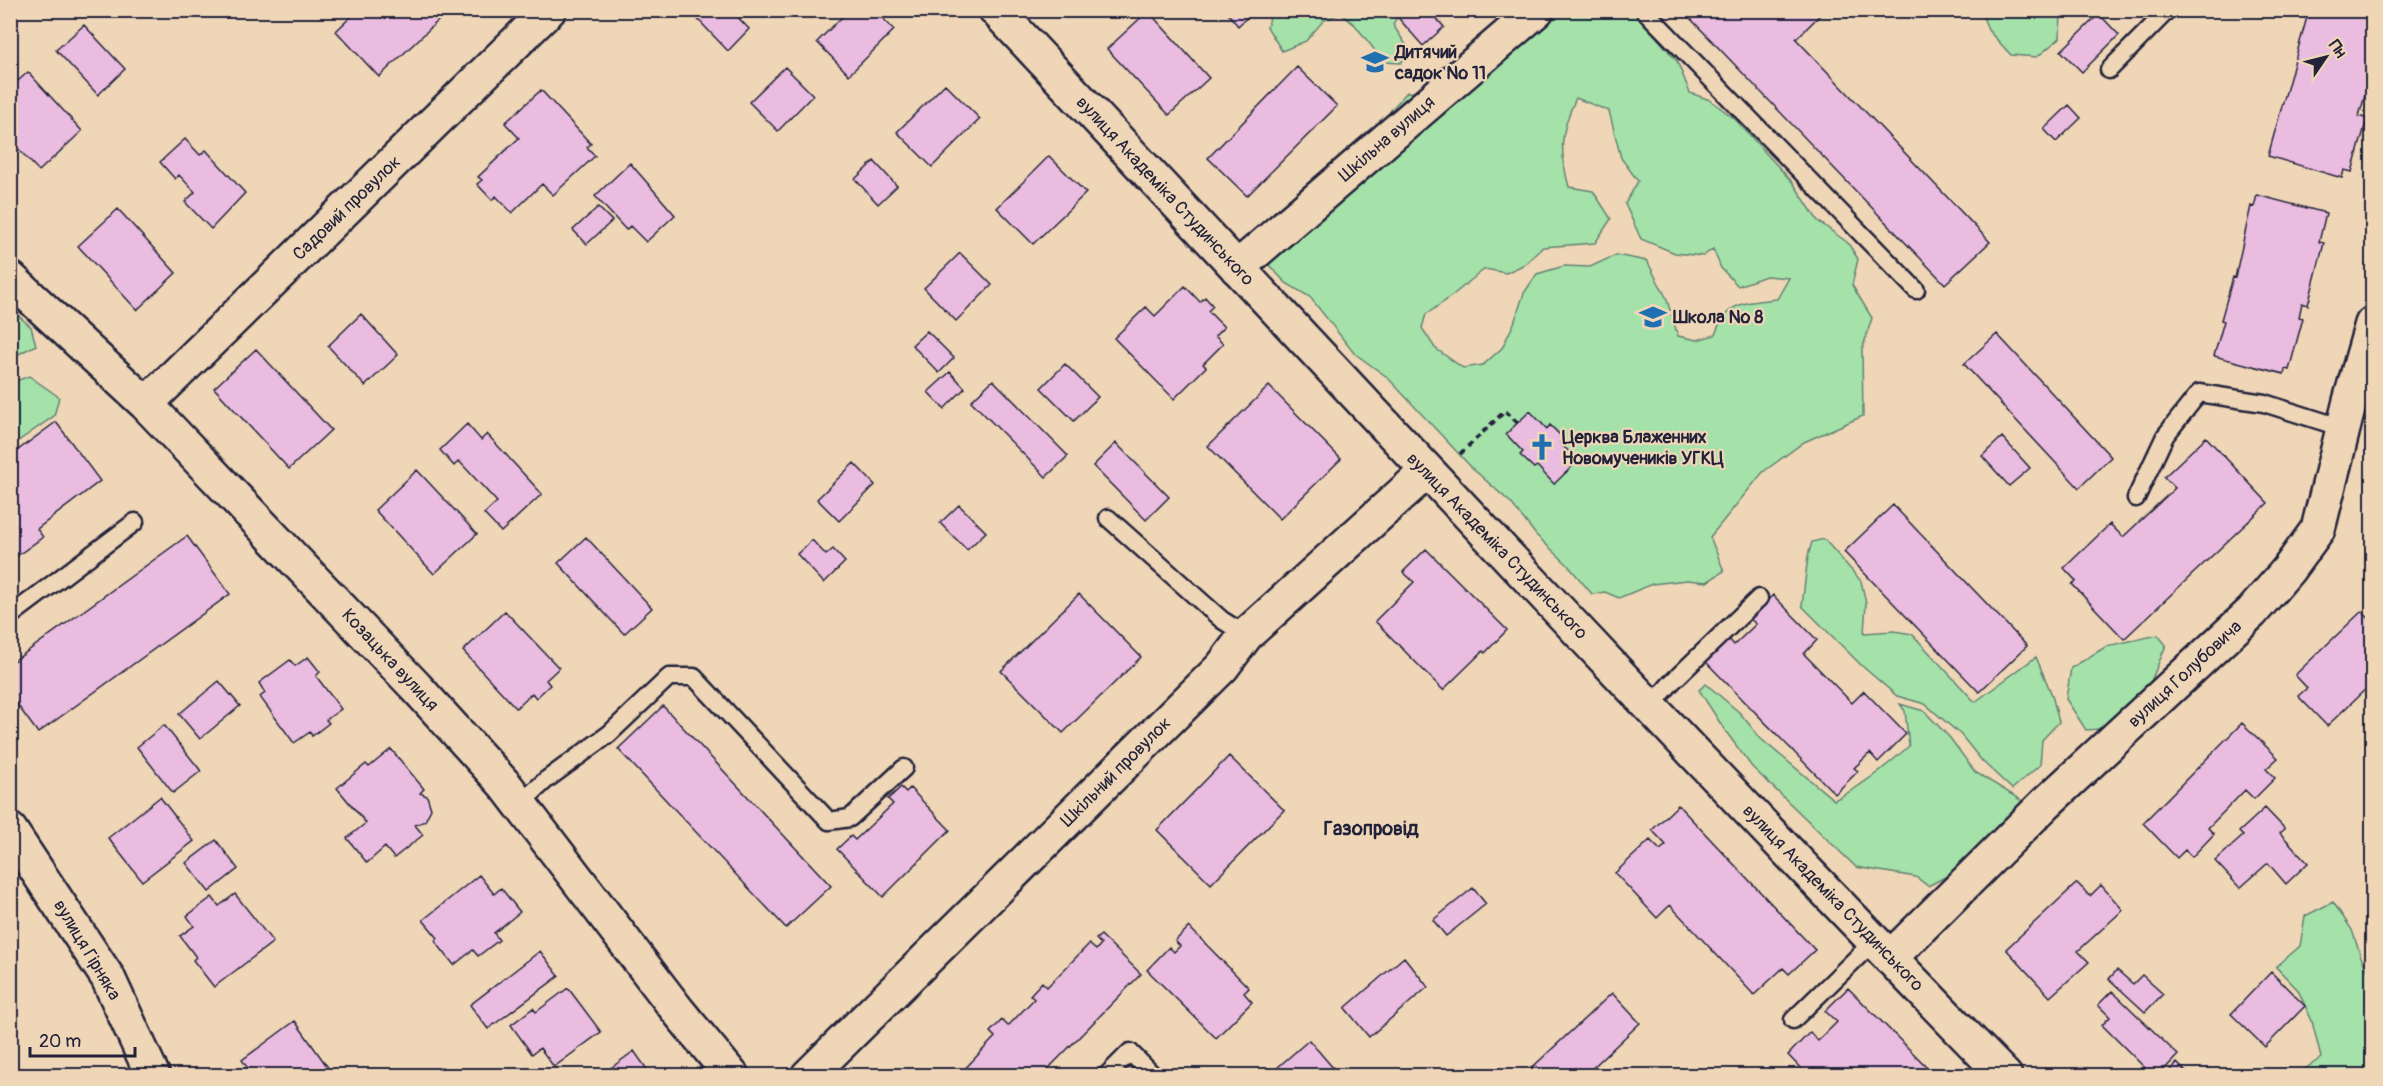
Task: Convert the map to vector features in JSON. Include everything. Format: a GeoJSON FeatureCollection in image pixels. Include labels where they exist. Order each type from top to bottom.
{"type":"FeatureCollection","features":[{"type":"Feature","properties":{"kind":"street","name":"Садовий провулок"},"geometry":{"type":"LineString","coordinates":[[146,404],[549,10]]}},
{"type":"Feature","properties":{"kind":"street","name":"вулиця Академіка Студинського"},"geometry":{"type":"LineString","coordinates":[[996,10],[1426,472],[2005,1076]]}},
{"type":"Feature","properties":{"kind":"street","name":"Шкільна вулиця"},"geometry":{"type":"LineString","coordinates":[[1238,268],[1537,10]]}},
{"type":"Feature","properties":{"kind":"street","name":"Козацька вулиця"},"geometry":{"type":"LineString","coordinates":[[10,278],[146,404],[416,687],[520,804],[678,1011],[732,1076]]}},
{"type":"Feature","properties":{"kind":"street","name":"вулиця Голубовича"},"geometry":{"type":"LineString","coordinates":[[1882,950],[2046,804],[2252,612],[2288,570],[2318,529],[2343,428],[2373,324]]}},
{"type":"Feature","properties":{"kind":"street","name":"Шкільний провулок"},"geometry":{"type":"LineString","coordinates":[[808,1076],[1222,667],[1246,635],[1426,472]]}},
{"type":"Feature","properties":{"kind":"street","name":"вулиця Гірняка"},"geometry":{"type":"LineString","coordinates":[[10,830],[108,978],[153,1076]]}},
{"type":"Feature","properties":{"kind":"lane"},"geometry":{"type":"LineString","coordinates":[[1644,10],[1916,290]]}},
{"type":"Feature","properties":{"kind":"lane"},"geometry":{"type":"LineString","coordinates":[[2109,70],[2168,10]]}},
{"type":"Feature","properties":{"kind":"lane"},"geometry":{"type":"LineString","coordinates":[[2136,498],[2165,436],[2199,393],[2264,403],[2343,428]]}},
{"type":"Feature","properties":{"kind":"lane"},"geometry":{"type":"LineString","coordinates":[[1108,518],[1222,620],[1246,635]]}},
{"type":"Feature","properties":{"kind":"lane"},"geometry":{"type":"LineString","coordinates":[[10,616],[135,522]]}},
{"type":"Feature","properties":{"kind":"lane"},"geometry":{"type":"LineString","coordinates":[[1650,707],[1671,683],[1759,598]]}},
{"type":"Feature","properties":{"kind":"lane"},"geometry":{"type":"LineString","coordinates":[[520,804],[546,780],[609,734],[669,677],[694,677],[830,821],[850,818],[904,768]]}},
{"type":"Feature","properties":{"kind":"lane"},"geometry":{"type":"LineString","coordinates":[[1793,1020],[1882,950]]}},
{"type":"Feature","properties":{"kind":"lane"},"geometry":{"type":"LineString","coordinates":[[1106,1076],[1130,1052],[1154,1076]]}},
{"type":"Feature","properties":{"kind":"path"},"geometry":{"type":"LineString","coordinates":[[1457,457],[1505,411],[1518,423]]}},
{"type":"Feature","properties":{"kind":"green space"},"geometry":{"type":"Polygon","coordinates":[[[1272,11],[1409,11],[1399,12],[1393,25],[1410,51],[1401,63],[1384,62],[1355,25],[1340,13],[1323,21],[1306,41],[1282,51],[1267,27],[1272,11]]]}},
{"type":"Feature","properties":{"kind":"green space"},"geometry":{"type":"Polygon","coordinates":[[[1517,11],[1634,11],[1677,61],[1690,93],[1710,100],[1735,119],[1794,184],[1818,221],[1848,243],[1858,259],[1852,285],[1872,318],[1862,350],[1863,416],[1804,442],[1763,472],[1710,537],[1724,571],[1707,582],[1687,580],[1652,584],[1619,598],[1605,592],[1592,594],[1566,563],[1536,535],[1511,503],[1472,468],[1387,377],[1354,353],[1310,297],[1286,283],[1268,264],[1273,245],[1376,139],[1391,110],[1407,92],[1426,93],[1517,11]],[[1576,98],[1564,131],[1563,152],[1569,187],[1593,191],[1611,219],[1595,243],[1543,247],[1525,264],[1506,273],[1485,269],[1426,314],[1422,328],[1435,348],[1463,368],[1483,365],[1502,348],[1514,323],[1524,293],[1537,274],[1564,266],[1590,267],[1616,255],[1647,261],[1666,297],[1678,336],[1697,340],[1715,335],[1725,315],[1738,305],[1777,299],[1789,278],[1766,276],[1738,286],[1721,268],[1713,249],[1703,256],[1675,253],[1641,239],[1625,204],[1638,181],[1621,158],[1609,111],[1576,98]]]}},
{"type":"Feature","properties":{"kind":"green space"},"geometry":{"type":"Polygon","coordinates":[[[1981,11],[2061,11],[2060,38],[2037,57],[2011,55],[1988,30],[1981,11]]]}},
{"type":"Feature","properties":{"kind":"green space"},"geometry":{"type":"Polygon","coordinates":[[[11,309],[31,327],[36,345],[11,358],[11,309]]]}},
{"type":"Feature","properties":{"kind":"green space"},"geometry":{"type":"Polygon","coordinates":[[[29,376],[59,397],[54,416],[11,446],[11,383],[29,376]]]}},
{"type":"Feature","properties":{"kind":"green space"},"geometry":{"type":"Polygon","coordinates":[[[1824,539],[1861,581],[1866,603],[1864,633],[1894,631],[1912,634],[1975,702],[2036,657],[2052,695],[2059,722],[2042,740],[2040,765],[2012,789],[1982,761],[1961,735],[1925,704],[1897,696],[1862,666],[1802,606],[1812,542],[1824,539]]]}},
{"type":"Feature","properties":{"kind":"green space"},"geometry":{"type":"Polygon","coordinates":[[[2158,635],[2166,645],[2149,686],[2124,727],[2086,730],[2066,699],[2071,668],[2107,646],[2158,635]]]}},
{"type":"Feature","properties":{"kind":"green space"},"geometry":{"type":"Polygon","coordinates":[[[1706,684],[1740,713],[1761,739],[1834,800],[1873,776],[1909,746],[1905,711],[1900,704],[1924,711],[1950,738],[1975,772],[2024,802],[1964,867],[1928,886],[1916,877],[1856,867],[1752,767],[1699,690],[1706,684]]]}},
{"type":"Feature","properties":{"kind":"green space"},"geometry":{"type":"Polygon","coordinates":[[[2333,902],[2352,930],[2361,957],[2372,979],[2372,1075],[2296,1075],[2321,1058],[2312,1021],[2298,990],[2276,967],[2300,946],[2305,916],[2333,902]]]}},
{"type":"Feature","properties":{"kind":"building"},"geometry":{"type":"Polygon","coordinates":[[[358,10],[432,10],[440,19],[379,77],[336,31],[358,10]]]}},
{"type":"Feature","properties":{"kind":"building"},"geometry":{"type":"Polygon","coordinates":[[[689,10],[731,10],[749,29],[728,51],[689,10]]]}},
{"type":"Feature","properties":{"kind":"building"},"geometry":{"type":"Polygon","coordinates":[[[849,10],[875,10],[894,30],[849,75],[817,42],[849,10]]]}},
{"type":"Feature","properties":{"kind":"building"},"geometry":{"type":"Polygon","coordinates":[[[1225,10],[1255,10],[1238,26],[1225,10]]]}},
{"type":"Feature","properties":{"kind":"building"},"geometry":{"type":"Polygon","coordinates":[[[1395,10],[1429,10],[1444,27],[1423,46],[1393,12],[1395,10]]]}},
{"type":"Feature","properties":{"kind":"building"},"geometry":{"type":"Polygon","coordinates":[[[1695,10],[1825,10],[1796,39],[1990,242],[1945,284],[1689,17],[1695,10]]]}},
{"type":"Feature","properties":{"kind":"building"},"geometry":{"type":"Polygon","coordinates":[[[2309,10],[2372,10],[2372,94],[2366,92],[2359,116],[2367,119],[2352,172],[2344,170],[2342,178],[2268,156],[2309,10]]]}},
{"type":"Feature","properties":{"kind":"building"},"geometry":{"type":"Polygon","coordinates":[[[1148,11],[1209,78],[1169,115],[1107,49],[1148,11]]]}},
{"type":"Feature","properties":{"kind":"building"},"geometry":{"type":"Polygon","coordinates":[[[2099,14],[2119,35],[2082,72],[2061,51],[2099,14]]]}},
{"type":"Feature","properties":{"kind":"building"},"geometry":{"type":"Polygon","coordinates":[[[84,25],[125,69],[98,95],[56,50],[84,25]]]}},
{"type":"Feature","properties":{"kind":"building"},"geometry":{"type":"Polygon","coordinates":[[[785,67],[813,95],[778,131],[749,102],[785,67]]]}},
{"type":"Feature","properties":{"kind":"building"},"geometry":{"type":"Polygon","coordinates":[[[1297,67],[1337,106],[1247,196],[1208,158],[1297,67]]]}},
{"type":"Feature","properties":{"kind":"building"},"geometry":{"type":"Polygon","coordinates":[[[28,72],[82,131],[39,171],[10,140],[10,88],[28,72]]]}},
{"type":"Feature","properties":{"kind":"building"},"geometry":{"type":"Polygon","coordinates":[[[945,84],[980,119],[932,167],[897,132],[945,84]]]}},
{"type":"Feature","properties":{"kind":"building"},"geometry":{"type":"Polygon","coordinates":[[[541,90],[591,144],[587,147],[595,156],[553,195],[542,184],[512,213],[496,196],[492,200],[477,184],[482,180],[478,177],[519,138],[505,123],[541,90]]]}},
{"type":"Feature","properties":{"kind":"building"},"geometry":{"type":"Polygon","coordinates":[[[2069,105],[2081,118],[2056,142],[2044,129],[2069,105]]]}},
{"type":"Feature","properties":{"kind":"building"},"geometry":{"type":"Polygon","coordinates":[[[185,139],[200,155],[206,150],[245,193],[211,229],[185,202],[195,192],[179,175],[175,179],[160,162],[185,139]]]}},
{"type":"Feature","properties":{"kind":"building"},"geometry":{"type":"Polygon","coordinates":[[[1049,156],[1086,193],[1033,244],[997,208],[1049,156]]]}},
{"type":"Feature","properties":{"kind":"building"},"geometry":{"type":"Polygon","coordinates":[[[874,161],[897,186],[878,204],[855,179],[874,161]]]}},
{"type":"Feature","properties":{"kind":"building"},"geometry":{"type":"Polygon","coordinates":[[[630,163],[675,215],[646,242],[630,226],[626,230],[595,196],[630,163]]]}},
{"type":"Feature","properties":{"kind":"building"},"geometry":{"type":"Polygon","coordinates":[[[2257,195],[2326,213],[2319,242],[2324,243],[2308,305],[2302,303],[2299,317],[2303,318],[2289,370],[2285,369],[2284,374],[2214,356],[2224,321],[2221,320],[2233,277],[2235,278],[2251,206],[2254,207],[2257,195]]]}},
{"type":"Feature","properties":{"kind":"building"},"geometry":{"type":"Polygon","coordinates":[[[598,207],[612,221],[587,244],[573,230],[598,207]]]}},
{"type":"Feature","properties":{"kind":"building"},"geometry":{"type":"Polygon","coordinates":[[[118,209],[176,273],[137,310],[78,246],[118,209]]]}},
{"type":"Feature","properties":{"kind":"building"},"geometry":{"type":"Polygon","coordinates":[[[960,253],[992,285],[956,321],[924,288],[960,253]]]}},
{"type":"Feature","properties":{"kind":"building"},"geometry":{"type":"Polygon","coordinates":[[[1185,286],[1200,302],[1205,297],[1213,306],[1208,311],[1224,327],[1215,336],[1223,344],[1203,364],[1206,367],[1174,399],[1114,338],[1146,307],[1155,316],[1185,286]]]}},
{"type":"Feature","properties":{"kind":"building"},"geometry":{"type":"Polygon","coordinates":[[[361,314],[398,355],[365,386],[328,346],[361,314]]]}},
{"type":"Feature","properties":{"kind":"building"},"geometry":{"type":"Polygon","coordinates":[[[927,331],[954,358],[939,373],[912,345],[927,331]]]}},
{"type":"Feature","properties":{"kind":"building"},"geometry":{"type":"Polygon","coordinates":[[[1997,334],[2111,457],[2079,488],[1964,364],[1997,334]]]}},
{"type":"Feature","properties":{"kind":"building"},"geometry":{"type":"Polygon","coordinates":[[[256,349],[331,430],[289,469],[214,388],[256,349]]]}},
{"type":"Feature","properties":{"kind":"building"},"geometry":{"type":"Polygon","coordinates":[[[1065,364],[1098,397],[1074,421],[1041,388],[1065,364]]]}},
{"type":"Feature","properties":{"kind":"building"},"geometry":{"type":"Polygon","coordinates":[[[950,372],[965,388],[944,409],[928,392],[950,372]]]}},
{"type":"Feature","properties":{"kind":"building"},"geometry":{"type":"Polygon","coordinates":[[[993,380],[1068,456],[1046,477],[971,401],[993,380]]]}},
{"type":"Feature","properties":{"kind":"building"},"geometry":{"type":"Polygon","coordinates":[[[1269,386],[1341,459],[1280,519],[1208,446],[1269,386]]]}},
{"type":"Feature","properties":{"kind":"building","name":"Церква Блаженних Новомучеників УГКЦ"},"geometry":{"type":"Polygon","coordinates":[[[1530,411],[1547,429],[1550,425],[1564,439],[1560,443],[1578,461],[1554,484],[1537,466],[1534,468],[1520,455],[1523,452],[1506,434],[1530,411]]]}},
{"type":"Feature","properties":{"kind":"building"},"geometry":{"type":"Polygon","coordinates":[[[56,422],[100,481],[37,529],[43,537],[10,561],[10,456],[56,422]]]}},
{"type":"Feature","properties":{"kind":"building"},"geometry":{"type":"Polygon","coordinates":[[[467,424],[481,440],[487,434],[542,494],[501,532],[484,514],[497,502],[459,461],[454,466],[440,450],[467,424]]]}},
{"type":"Feature","properties":{"kind":"building"},"geometry":{"type":"Polygon","coordinates":[[[2002,437],[2030,468],[2009,486],[1982,456],[2002,437]]]}},
{"type":"Feature","properties":{"kind":"building"},"geometry":{"type":"Polygon","coordinates":[[[2206,437],[2268,503],[2124,639],[2072,584],[2076,581],[2064,568],[2110,524],[2123,537],[2175,488],[2164,477],[2206,437]]]}},
{"type":"Feature","properties":{"kind":"building"},"geometry":{"type":"Polygon","coordinates":[[[1116,443],[1169,497],[1146,520],[1093,466],[1116,443]]]}},
{"type":"Feature","properties":{"kind":"building"},"geometry":{"type":"Polygon","coordinates":[[[854,463],[875,485],[839,521],[817,499],[854,463]]]}},
{"type":"Feature","properties":{"kind":"building"},"geometry":{"type":"Polygon","coordinates":[[[417,470],[477,534],[434,574],[375,510],[417,470]]]}},
{"type":"Feature","properties":{"kind":"building"},"geometry":{"type":"Polygon","coordinates":[[[959,505],[986,532],[967,550],[940,523],[959,505]]]}},
{"type":"Feature","properties":{"kind":"building"},"geometry":{"type":"Polygon","coordinates":[[[1893,505],[2027,646],[1979,692],[1844,552],[1893,505]]]}},
{"type":"Feature","properties":{"kind":"building"},"geometry":{"type":"Polygon","coordinates":[[[187,536],[230,594],[38,733],[10,695],[10,664],[187,536]]]}},
{"type":"Feature","properties":{"kind":"building"},"geometry":{"type":"Polygon","coordinates":[[[586,537],[652,608],[624,634],[558,563],[586,537]]]}},
{"type":"Feature","properties":{"kind":"building"},"geometry":{"type":"Polygon","coordinates":[[[812,540],[826,555],[833,549],[845,562],[824,583],[797,554],[812,540]]]}},
{"type":"Feature","properties":{"kind":"building"},"geometry":{"type":"Polygon","coordinates":[[[1426,549],[1507,630],[1443,690],[1375,621],[1414,582],[1403,572],[1426,549]]]}},
{"type":"Feature","properties":{"kind":"building"},"geometry":{"type":"Polygon","coordinates":[[[1079,594],[1141,657],[1063,733],[1001,671],[1079,594]]]}},
{"type":"Feature","properties":{"kind":"building"},"geometry":{"type":"Polygon","coordinates":[[[1773,595],[1817,640],[1804,654],[1852,703],[1864,691],[1906,734],[1878,762],[1870,753],[1854,768],[1858,771],[1835,794],[1706,662],[1729,639],[1734,645],[1756,624],[1749,618],[1773,595]]]}},
{"type":"Feature","properties":{"kind":"building"},"geometry":{"type":"Polygon","coordinates":[[[505,611],[559,668],[546,680],[550,685],[536,698],[532,693],[516,708],[463,651],[505,611]]]}},
{"type":"Feature","properties":{"kind":"building"},"geometry":{"type":"Polygon","coordinates":[[[2362,611],[2372,622],[2372,683],[2327,726],[2298,696],[2307,688],[2295,675],[2362,611]]]}},
{"type":"Feature","properties":{"kind":"building"},"geometry":{"type":"Polygon","coordinates":[[[308,657],[320,672],[316,676],[341,709],[326,720],[329,723],[312,736],[310,732],[294,743],[260,697],[265,693],[259,683],[290,660],[295,666],[308,657]]]}},
{"type":"Feature","properties":{"kind":"building"},"geometry":{"type":"Polygon","coordinates":[[[219,681],[240,706],[200,739],[179,714],[219,681]]]}},
{"type":"Feature","properties":{"kind":"building"},"geometry":{"type":"Polygon","coordinates":[[[663,706],[831,886],[786,928],[618,749],[663,706]]]}},
{"type":"Feature","properties":{"kind":"building"},"geometry":{"type":"Polygon","coordinates":[[[2242,723],[2278,758],[2266,769],[2275,778],[2254,799],[2245,790],[2208,828],[2214,834],[2192,857],[2185,850],[2177,858],[2143,823],[2242,723]]]}},
{"type":"Feature","properties":{"kind":"building"},"geometry":{"type":"Polygon","coordinates":[[[164,725],[201,771],[173,793],[137,747],[164,725]]]}},
{"type":"Feature","properties":{"kind":"building"},"geometry":{"type":"Polygon","coordinates":[[[391,749],[424,789],[420,793],[427,796],[431,809],[425,821],[415,825],[423,835],[394,858],[385,847],[367,863],[347,838],[366,823],[337,788],[366,764],[369,767],[391,749]]]}},
{"type":"Feature","properties":{"kind":"building"},"geometry":{"type":"Polygon","coordinates":[[[1229,756],[1284,810],[1211,884],[1157,830],[1229,756]]]}},
{"type":"Feature","properties":{"kind":"building"},"geometry":{"type":"Polygon","coordinates":[[[901,787],[906,792],[910,788],[950,830],[883,897],[837,849],[851,836],[855,840],[893,804],[888,799],[901,787]]]}},
{"type":"Feature","properties":{"kind":"building"},"geometry":{"type":"Polygon","coordinates":[[[160,797],[194,841],[142,881],[108,838],[160,797]]]}},
{"type":"Feature","properties":{"kind":"building"},"geometry":{"type":"Polygon","coordinates":[[[1678,805],[1815,950],[1789,974],[1783,968],[1754,995],[1670,905],[1657,918],[1615,873],[1650,840],[1660,850],[1666,845],[1652,830],[1678,805]]]}},
{"type":"Feature","properties":{"kind":"building"},"geometry":{"type":"Polygon","coordinates":[[[2265,808],[2285,829],[2280,833],[2308,863],[2286,884],[2268,863],[2240,888],[2215,861],[2243,836],[2239,832],[2265,808]]]}},
{"type":"Feature","properties":{"kind":"building"},"geometry":{"type":"Polygon","coordinates":[[[216,840],[238,869],[209,892],[186,863],[216,840]]]}},
{"type":"Feature","properties":{"kind":"building"},"geometry":{"type":"Polygon","coordinates":[[[479,875],[494,894],[501,888],[520,912],[494,933],[499,940],[478,956],[473,950],[454,965],[435,941],[438,938],[423,920],[479,875]]]}},
{"type":"Feature","properties":{"kind":"building"},"geometry":{"type":"Polygon","coordinates":[[[2077,883],[2090,896],[2101,885],[2123,910],[2078,951],[2089,962],[2050,997],[2006,949],[2077,883]]]}},
{"type":"Feature","properties":{"kind":"building"},"geometry":{"type":"Polygon","coordinates":[[[1473,888],[1486,904],[1446,936],[1433,920],[1473,888]]]}},
{"type":"Feature","properties":{"kind":"building"},"geometry":{"type":"Polygon","coordinates":[[[235,894],[273,942],[214,987],[193,960],[196,957],[180,936],[194,926],[187,916],[212,897],[219,906],[235,894]]]}},
{"type":"Feature","properties":{"kind":"building"},"geometry":{"type":"Polygon","coordinates":[[[1189,927],[1249,988],[1244,993],[1252,1002],[1216,1038],[1147,970],[1169,947],[1174,952],[1180,946],[1175,941],[1189,927]]]}},
{"type":"Feature","properties":{"kind":"building"},"geometry":{"type":"Polygon","coordinates":[[[1101,935],[1141,974],[1041,1076],[958,1076],[995,1037],[990,1032],[1002,1020],[1008,1026],[1034,999],[1030,995],[1042,982],[1047,987],[1089,944],[1096,950],[1101,944],[1096,939],[1101,935]]]}},
{"type":"Feature","properties":{"kind":"building"},"geometry":{"type":"Polygon","coordinates":[[[540,951],[559,976],[488,1029],[470,1005],[540,951]]]}},
{"type":"Feature","properties":{"kind":"building"},"geometry":{"type":"Polygon","coordinates":[[[1404,957],[1428,987],[1369,1037],[1345,1008],[1404,957]]]}},
{"type":"Feature","properties":{"kind":"building"},"geometry":{"type":"Polygon","coordinates":[[[2117,970],[2133,984],[2142,975],[2163,994],[2145,1012],[2109,979],[2117,970]]]}},
{"type":"Feature","properties":{"kind":"building"},"geometry":{"type":"Polygon","coordinates":[[[2271,972],[2305,1006],[2265,1047],[2231,1014],[2271,972]]]}},
{"type":"Feature","properties":{"kind":"building"},"geometry":{"type":"Polygon","coordinates":[[[568,988],[601,1032],[554,1067],[540,1048],[532,1054],[511,1025],[533,1008],[536,1012],[568,988]]]}},
{"type":"Feature","properties":{"kind":"building"},"geometry":{"type":"Polygon","coordinates":[[[1848,988],[1936,1076],[1808,1076],[1788,1055],[1810,1032],[1818,1041],[1837,1022],[1825,1011],[1848,988]]]}},
{"type":"Feature","properties":{"kind":"building"},"geometry":{"type":"Polygon","coordinates":[[[2112,991],[2178,1055],[2158,1076],[2153,1076],[2102,1025],[2110,1017],[2098,1005],[2112,991]]]}},
{"type":"Feature","properties":{"kind":"building"},"geometry":{"type":"Polygon","coordinates":[[[1612,993],[1640,1023],[1584,1076],[1523,1076],[1612,993]]]}},
{"type":"Feature","properties":{"kind":"building"},"geometry":{"type":"Polygon","coordinates":[[[295,1021],[334,1076],[253,1076],[242,1060],[295,1021]]]}},
{"type":"Feature","properties":{"kind":"building"},"geometry":{"type":"Polygon","coordinates":[[[1309,1040],[1340,1076],[1286,1076],[1278,1067],[1309,1040]]]}},
{"type":"Feature","properties":{"kind":"building"},"geometry":{"type":"Polygon","coordinates":[[[634,1051],[649,1072],[644,1076],[600,1076],[634,1051]]]}},
{"type":"Feature","properties":{"kind":"building"},"geometry":{"type":"Polygon","coordinates":[[[2177,1063],[2190,1076],[2165,1076],[2177,1063]]]}},
{"type":"Feature","properties":{"kind":"place","name":"Дитячий садок № 11"},"geometry":{"type":"Point","coordinates":[1375,62]}},
{"type":"Feature","properties":{"kind":"place","name":"Школа № 8"},"geometry":{"type":"Point","coordinates":[1653,317]}},
{"type":"Feature","properties":{"kind":"place","name":"Церква Блаженних Новомучеників УГКЦ"},"geometry":{"type":"Point","coordinates":[1542,447]}},
{"type":"Feature","properties":{"kind":"district","name":"Газопровід"},"geometry":{"type":"Point","coordinates":[1371,828]}}]}
